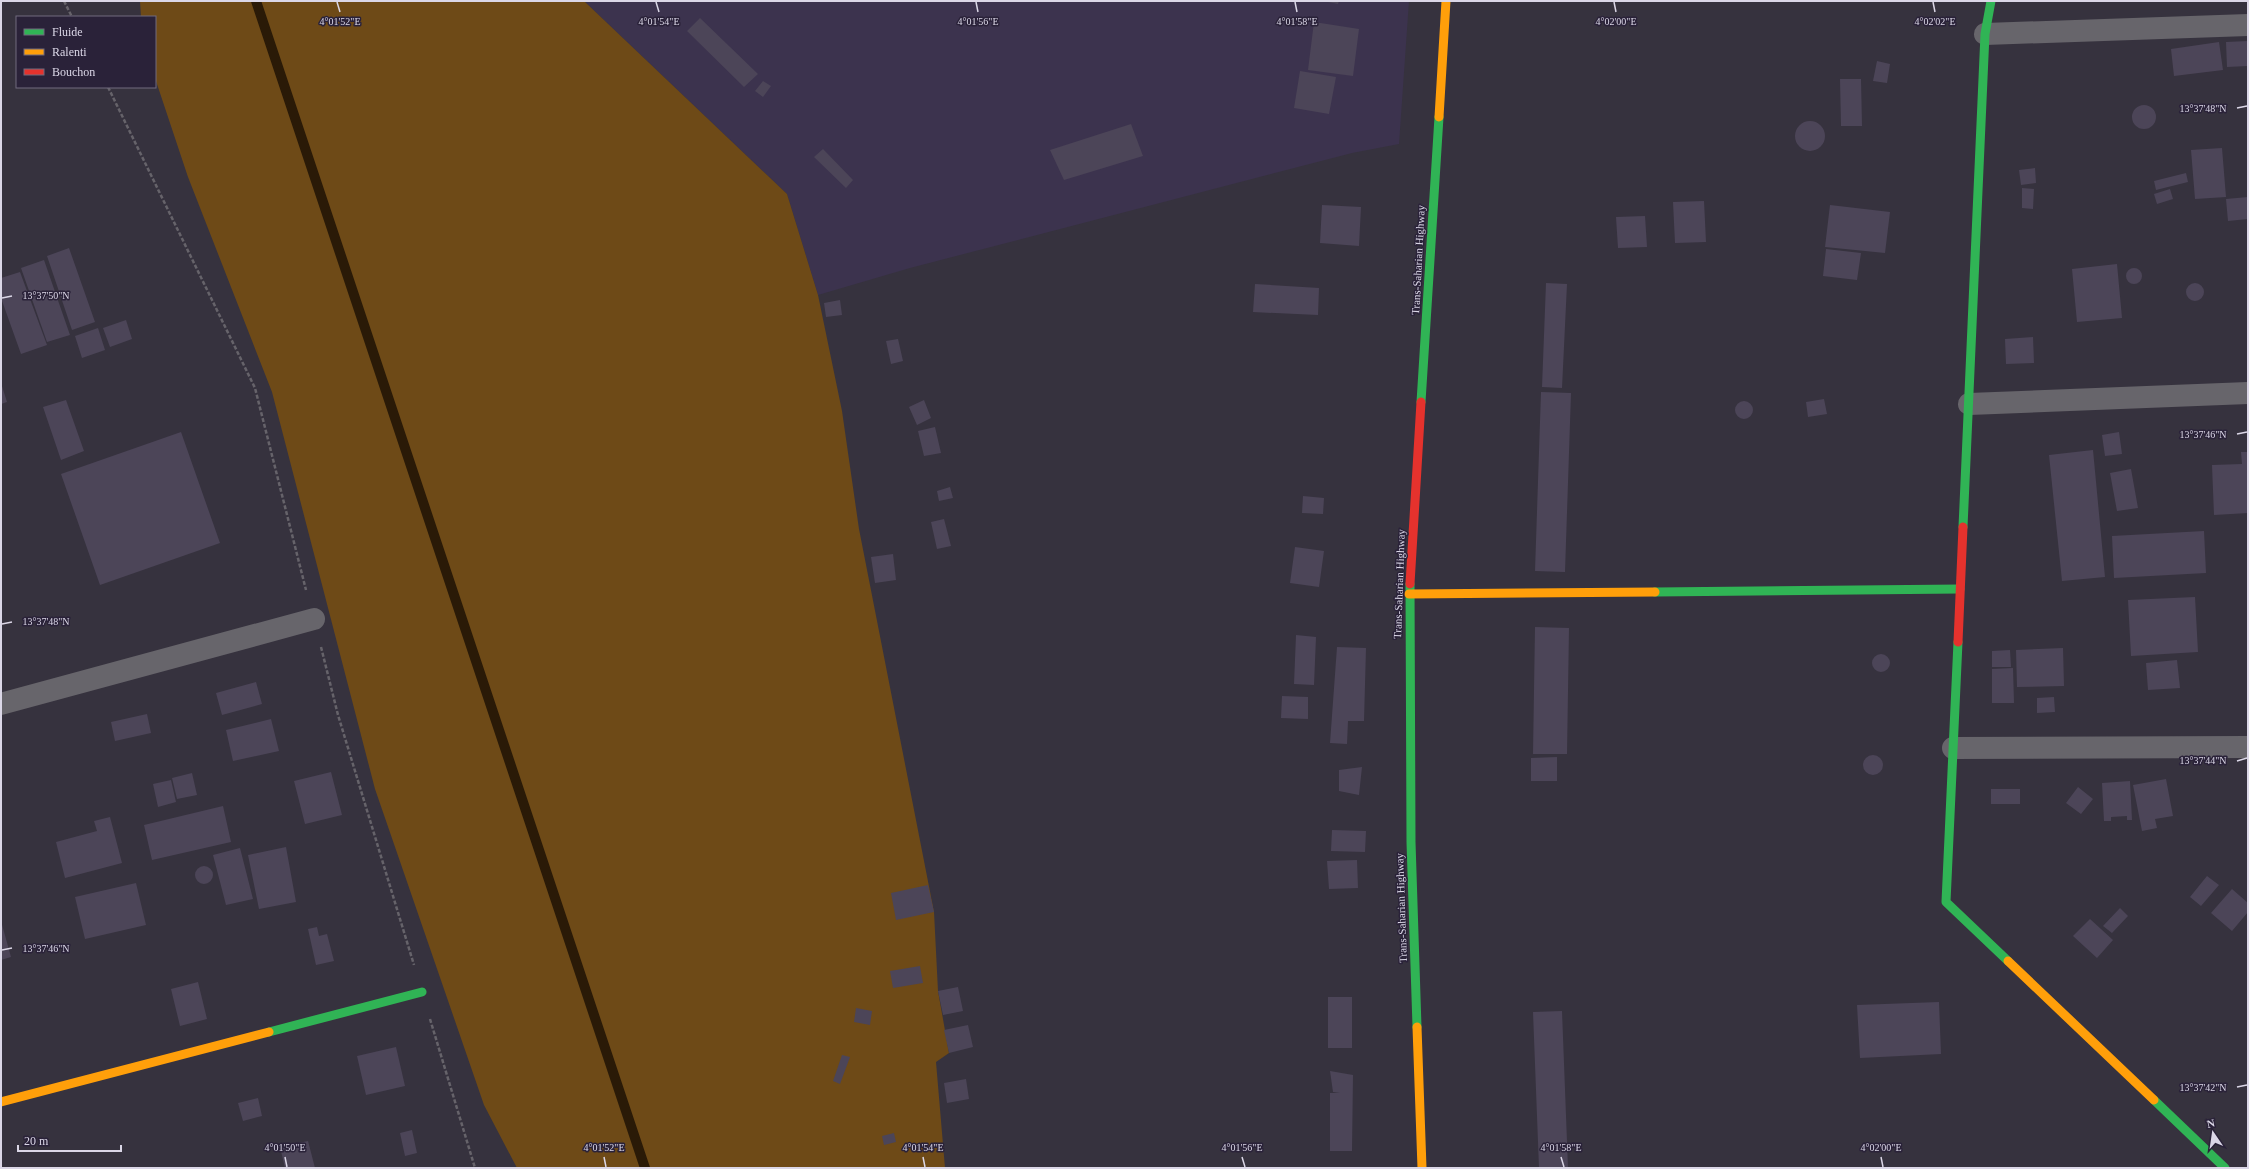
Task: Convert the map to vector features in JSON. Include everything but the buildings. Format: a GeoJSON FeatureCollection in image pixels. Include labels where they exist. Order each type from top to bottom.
{"type":"FeatureCollection","features":[{"type":"Feature","properties":{"kind":"main road","name":"Trans-Saharian Highway"},"geometry":{"type":"LineString","coordinates":[[1422,1168],[1411,842],[1409,594],[1446,1]]}},
{"type":"Feature","properties":{"kind":"main road"},"geometry":{"type":"LineString","coordinates":[[1991,1],[1985,34],[1946,902],[2225,1168]]}},
{"type":"Feature","properties":{"kind":"main road"},"geometry":{"type":"LineString","coordinates":[[1409,594],[1960,589]]}},
{"type":"Feature","properties":{"kind":"main road"},"geometry":{"type":"LineString","coordinates":[[1,1102],[422,992]]}},
{"type":"Feature","properties":{"kind":"street"},"geometry":{"type":"LineString","coordinates":[[1985,34],[2248,24]]}},
{"type":"Feature","properties":{"kind":"street"},"geometry":{"type":"LineString","coordinates":[[1968,404],[2248,393]]}},
{"type":"Feature","properties":{"kind":"street"},"geometry":{"type":"LineString","coordinates":[[1,704],[314,619]]}},
{"type":"Feature","properties":{"kind":"street"},"geometry":{"type":"LineString","coordinates":[[1953,748],[2248,747]]}},
{"type":"Feature","properties":{"kind":"path"},"geometry":{"type":"LineString","coordinates":[[64,1],[72,16]]}},
{"type":"Feature","properties":{"kind":"shaded area"},"geometry":{"type":"Polygon","coordinates":[[[140,1],[584,1],[787,194],[818,295],[842,411],[859,529],[934,912],[938,991],[949,1053],[936,1062],[945,1168],[517,1168],[484,1105],[375,789],[272,392],[188,177],[156,81],[156,16],[141,16],[140,1]]]}},
{"type":"Feature","properties":{"kind":"shaded area"},"geometry":{"type":"Polygon","coordinates":[[[584,1],[1409,1],[1399,144],[1352,153],[910,268],[818,295],[787,194],[584,1]]]}},
{"type":"Feature","properties":{"kind":"waterway"},"geometry":{"type":"LineString","coordinates":[[256,1],[645,1168]]}},
{"type":"Feature","properties":{"kind":"traffic: fast"},"geometry":{"type":"LineString","coordinates":[[1963,527],[1985,34],[1991,1]]}},
{"type":"Feature","properties":{"kind":"traffic: fast"},"geometry":{"type":"LineString","coordinates":[[1421,402],[1439,117]]}},
{"type":"Feature","properties":{"kind":"traffic: fast"},"geometry":{"type":"LineString","coordinates":[[1410,584],[1411,842],[1417,1027]]}},
{"type":"Feature","properties":{"kind":"traffic: fast"},"geometry":{"type":"LineString","coordinates":[[1655,592],[1960,589]]}},
{"type":"Feature","properties":{"kind":"traffic: fast"},"geometry":{"type":"LineString","coordinates":[[1958,642],[1946,902],[2008,961]]}},
{"type":"Feature","properties":{"kind":"traffic: fast"},"geometry":{"type":"LineString","coordinates":[[269,1032],[422,992]]}},
{"type":"Feature","properties":{"kind":"traffic: fast"},"geometry":{"type":"LineString","coordinates":[[2154,1100],[2225,1168]]}},
{"type":"Feature","properties":{"kind":"traffic: slow"},"geometry":{"type":"LineString","coordinates":[[1439,117],[1446,1]]}},
{"type":"Feature","properties":{"kind":"traffic: slow"},"geometry":{"type":"LineString","coordinates":[[1409,594],[1655,592]]}},
{"type":"Feature","properties":{"kind":"traffic: slow"},"geometry":{"type":"LineString","coordinates":[[2008,961],[2154,1100]]}},
{"type":"Feature","properties":{"kind":"traffic: slow"},"geometry":{"type":"LineString","coordinates":[[1417,1027],[1422,1168]]}},
{"type":"Feature","properties":{"kind":"traffic: slow"},"geometry":{"type":"LineString","coordinates":[[1,1102],[269,1032]]}},
{"type":"Feature","properties":{"kind":"traffic: jam"},"geometry":{"type":"LineString","coordinates":[[1410,584],[1421,402]]}},
{"type":"Feature","properties":{"kind":"traffic: jam"},"geometry":{"type":"LineString","coordinates":[[1958,642],[1963,527]]}}]}
